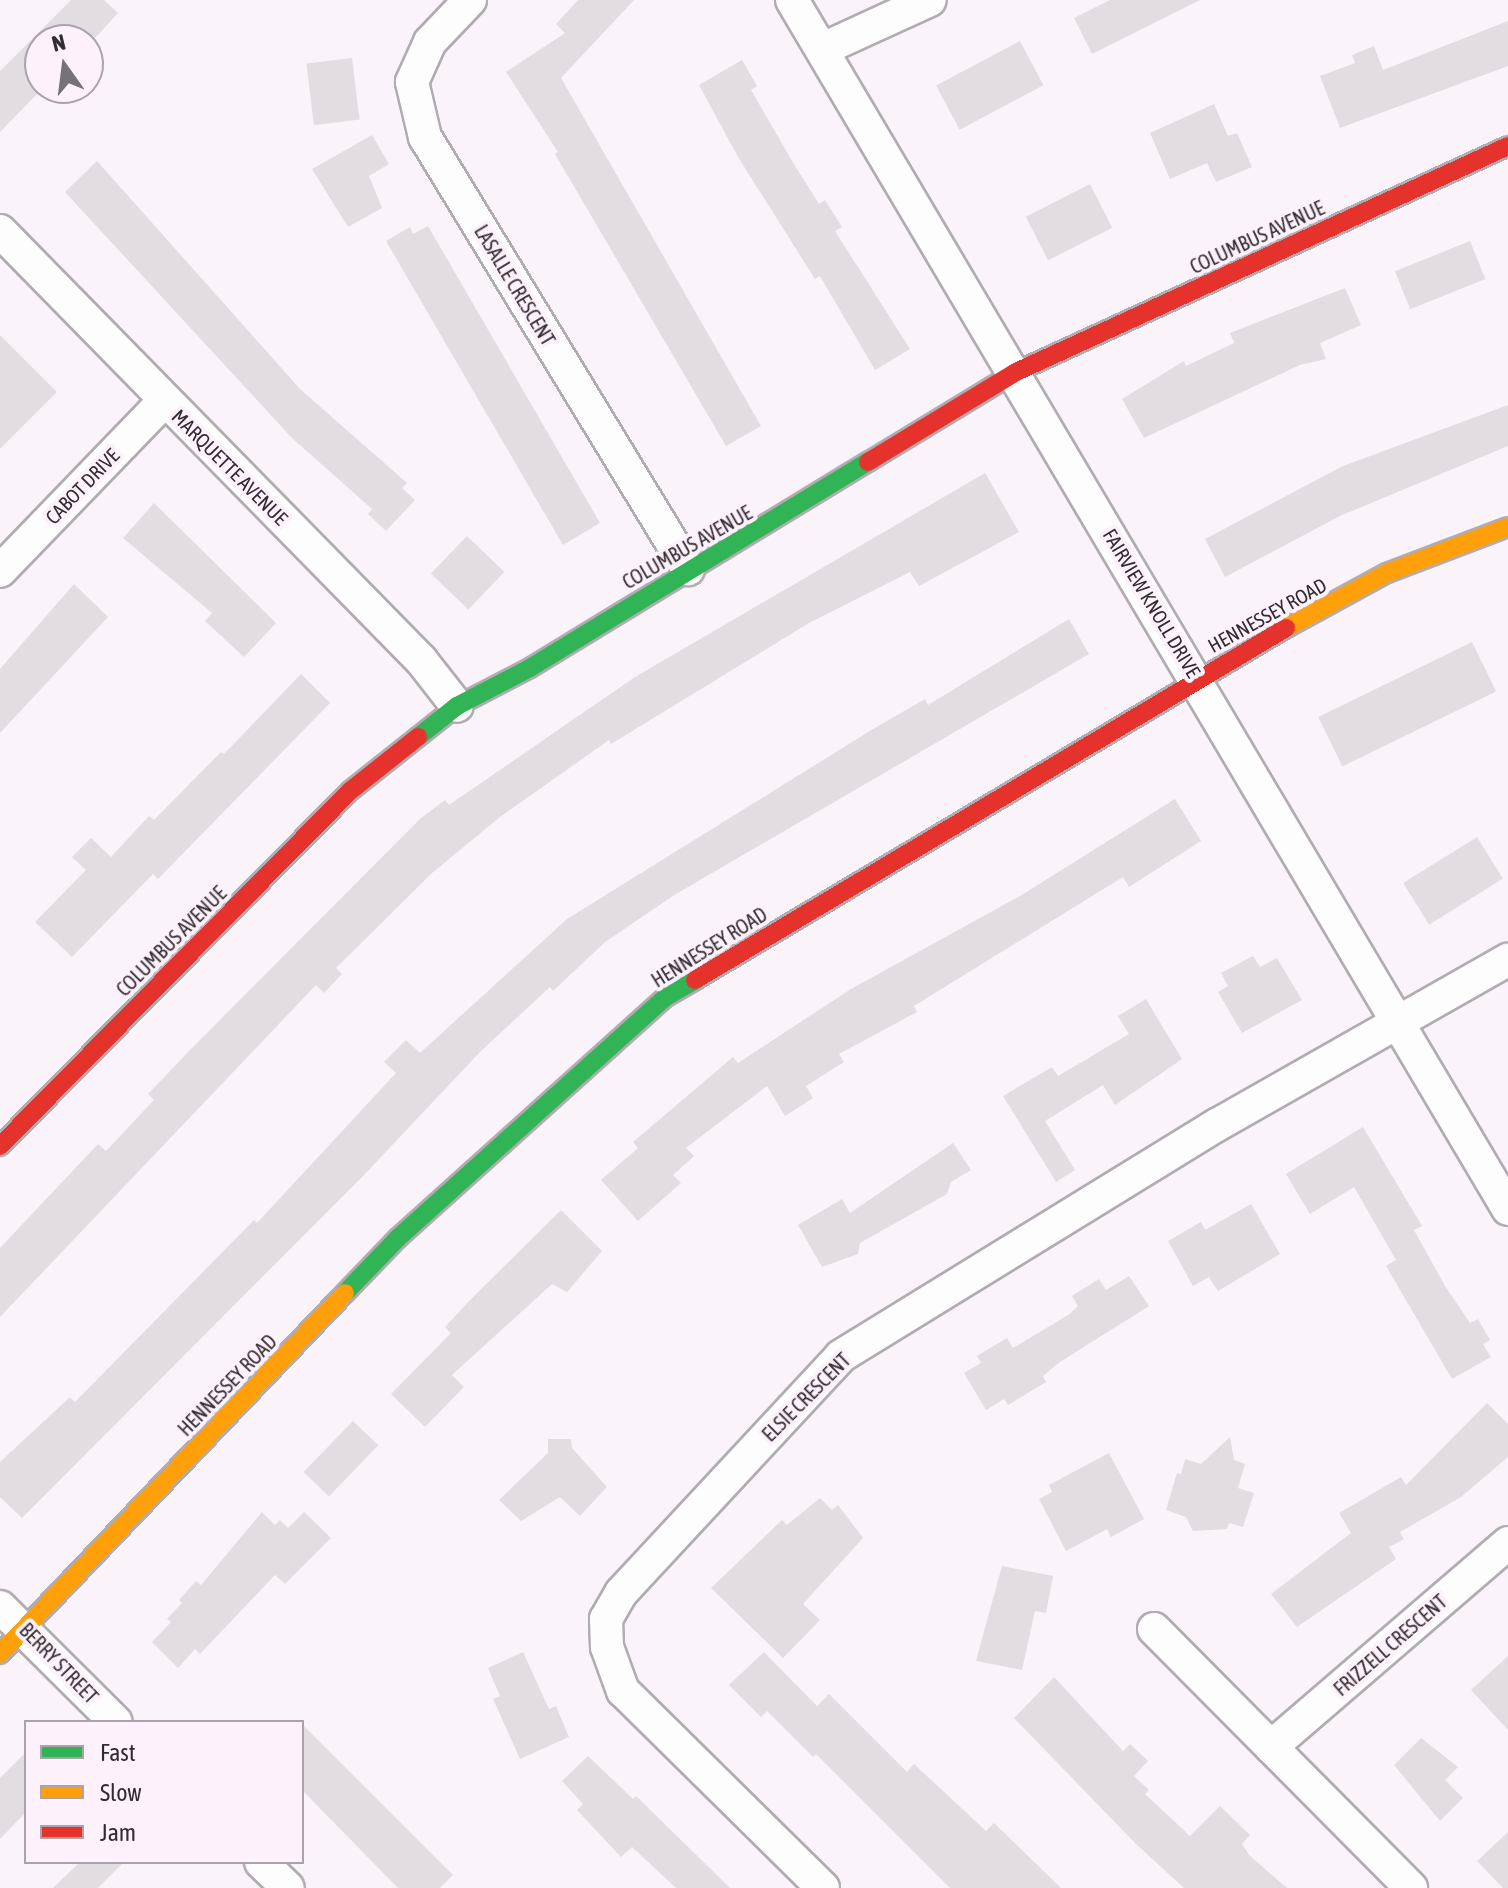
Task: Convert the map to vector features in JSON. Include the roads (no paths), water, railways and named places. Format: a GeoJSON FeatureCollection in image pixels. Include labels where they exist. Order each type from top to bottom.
{"type":"FeatureCollection","features":[{"type":"Feature","properties":{"kind":"street","name":"LASALLE CRESCENT"},"geometry":{"type":"LineString","coordinates":[[470,0],[430,42],[412,82],[425,137],[688,569]]}},
{"type":"Feature","properties":{"kind":"street","name":"FAIRVIEW KNOLL DRIVE"},"geometry":{"type":"LineString","coordinates":[[792,0],[825,48],[1508,1209]]}},
{"type":"Feature","properties":{"kind":"street"},"geometry":{"type":"LineString","coordinates":[[825,48],[930,0]]}},
{"type":"Feature","properties":{"kind":"street","name":"COLUMBUS AVENUE"},"geometry":{"type":"LineString","coordinates":[[0,1146],[350,791],[457,706],[530,668],[1016,372],[1508,146]]}},
{"type":"Feature","properties":{"kind":"street","name":"MARQUETTE AVENUE"},"geometry":{"type":"LineString","coordinates":[[0,231],[421,660],[457,706]]}},
{"type":"Feature","properties":{"kind":"street","name":"CABOT DRIVE"},"geometry":{"type":"LineString","coordinates":[[0,571],[164,401]]}},
{"type":"Feature","properties":{"kind":"street","name":"HENNESSEY ROAD"},"geometry":{"type":"LineString","coordinates":[[0,1654],[398,1238],[666,997],[1198,680],[1387,573],[1508,527]]}},
{"type":"Feature","properties":{"kind":"street","name":"ELSIE CRESCENT"},"geometry":{"type":"LineString","coordinates":[[823,1888],[623,1691],[607,1647],[606,1619],[621,1593],[841,1356],[1397,1020],[1508,960]]}},
{"type":"Feature","properties":{"kind":"street","name":"FRIZZELL CRESCENT"},"geometry":{"type":"LineString","coordinates":[[1271,1747],[1508,1543]]}},
{"type":"Feature","properties":{"kind":"street","name":"BERRY STREET"},"geometry":{"type":"LineString","coordinates":[[0,1607],[26,1627],[114,1720]]}},
{"type":"Feature","properties":{"kind":"street"},"geometry":{"type":"LineString","coordinates":[[1154,1629],[1411,1888]]}},
{"type":"Feature","properties":{"kind":"street"},"geometry":{"type":"LineString","coordinates":[[263,1864],[288,1888]]}}]}
